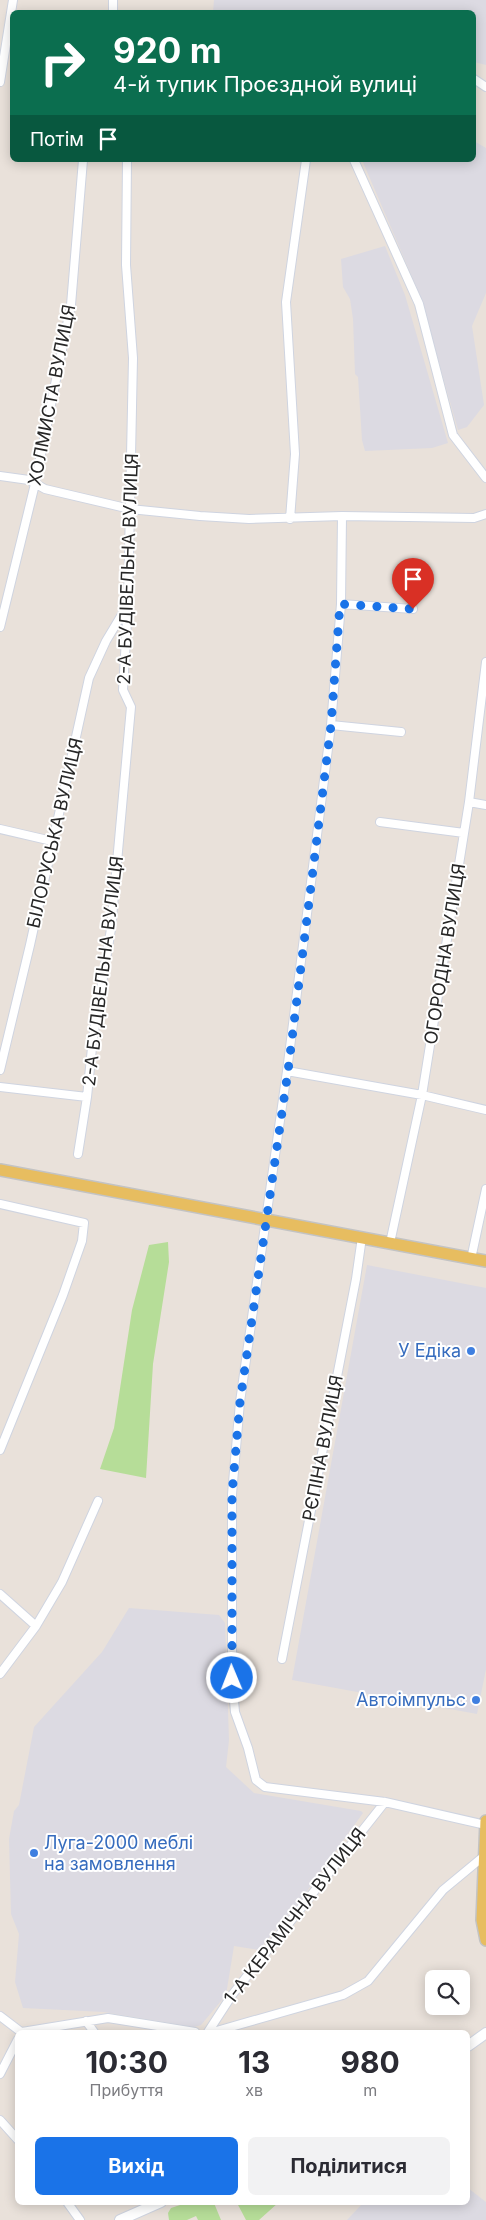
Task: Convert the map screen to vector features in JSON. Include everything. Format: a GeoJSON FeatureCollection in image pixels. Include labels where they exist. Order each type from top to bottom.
{"type":"FeatureCollection","features":[{"type":"Feature","properties":{"kind":"main road"},"geometry":{"type":"LineString","coordinates":[[0,1170],[486,1261]]}},
{"type":"Feature","properties":{"kind":"main road"},"geometry":{"type":"LineString","coordinates":[[486,1823],[482,1920],[486,1940]]}},
{"type":"Feature","properties":{"kind":"street"},"geometry":{"type":"LineString","coordinates":[[0,29],[10,30],[0,82]]}},
{"type":"Feature","properties":{"kind":"street","name":"ХОЛМИСТА ВУЛИЦЯ"},"geometry":{"type":"LineString","coordinates":[[0,627],[35,484],[71,305],[83,162]]}},
{"type":"Feature","properties":{"kind":"street","name":"2-А БУДІВЕЛЬНА ВУЛИЦЯ"},"geometry":{"type":"LineString","coordinates":[[0,1087],[87,1097],[93,1038],[111,928],[131,707],[122,690],[128,604],[133,358],[126,265],[127,162]]}},
{"type":"Feature","properties":{"kind":"street"},"geometry":{"type":"LineString","coordinates":[[290,518],[295,454],[286,302],[306,162]]}},
{"type":"Feature","properties":{"kind":"street"},"geometry":{"type":"LineString","coordinates":[[355,162],[419,304],[453,436],[486,478]]}},
{"type":"Feature","properties":{"kind":"street"},"geometry":{"type":"LineString","coordinates":[[0,476],[29,480],[45,489],[130,508],[200,516],[474,518],[486,514]]}},
{"type":"Feature","properties":{"kind":"street"},"geometry":{"type":"LineString","coordinates":[[342,516],[340,604],[331,725],[288,1071],[240,1402],[232,1494],[232,1678],[235,1712],[248,1748],[256,1780],[264,1786],[385,1802],[486,1823]]}},
{"type":"Feature","properties":{"kind":"street","name":"БІЛОРУСЬКА ВУЛИЦЯ"},"geometry":{"type":"LineString","coordinates":[[0,1070],[30,945],[88,678],[106,641],[128,604]]}},
{"type":"Feature","properties":{"kind":"street"},"geometry":{"type":"LineString","coordinates":[[340,604],[413,609]]}},
{"type":"Feature","properties":{"kind":"street","name":"ОГОРОДНА ВУЛИЦЯ"},"geometry":{"type":"LineString","coordinates":[[390,1243],[422,1094],[469,802],[486,662]]}},
{"type":"Feature","properties":{"kind":"street"},"geometry":{"type":"LineString","coordinates":[[331,725],[401,732]]}},
{"type":"Feature","properties":{"kind":"street"},"geometry":{"type":"LineString","coordinates":[[469,802],[486,805]]}},
{"type":"Feature","properties":{"kind":"street"},"geometry":{"type":"LineString","coordinates":[[380,822],[464,832]]}},
{"type":"Feature","properties":{"kind":"street"},"geometry":{"type":"LineString","coordinates":[[0,829],[52,841]]}},
{"type":"Feature","properties":{"kind":"street"},"geometry":{"type":"LineString","coordinates":[[288,1071],[422,1094],[486,1110]]}},
{"type":"Feature","properties":{"kind":"street"},"geometry":{"type":"LineString","coordinates":[[78,1154],[87,1097]]}},
{"type":"Feature","properties":{"kind":"street"},"geometry":{"type":"LineString","coordinates":[[471,1259],[486,1189]]}},
{"type":"Feature","properties":{"kind":"street"},"geometry":{"type":"LineString","coordinates":[[0,1204],[84,1223],[82,1241],[63,1295],[0,1450]]}},
{"type":"Feature","properties":{"kind":"street","name":"РЄПІНА ВУЛИЦЯ"},"geometry":{"type":"LineString","coordinates":[[282,1658],[356,1279],[362,1237]]}},
{"type":"Feature","properties":{"kind":"street"},"geometry":{"type":"LineString","coordinates":[[0,1674],[36,1626],[62,1582],[98,1501]]}},
{"type":"Feature","properties":{"kind":"street"},"geometry":{"type":"LineString","coordinates":[[0,1594],[36,1626]]}},
{"type":"Feature","properties":{"kind":"street","name":"1-А КЕРАМІЧНА ВУЛИЦЯ"},"geometry":{"type":"LineString","coordinates":[[209,2030],[232,1995],[385,1802]]}},
{"type":"Feature","properties":{"kind":"street"},"geometry":{"type":"LineString","coordinates":[[220,2030],[343,1995],[368,1981],[443,1890],[484,1856]]}},
{"type":"Feature","properties":{"kind":"street"},"geometry":{"type":"LineString","coordinates":[[0,2016],[18,2030]]}},
{"type":"Feature","properties":{"kind":"street"},"geometry":{"type":"LineString","coordinates":[[33,2030],[108,2018],[183,2030]]}},
{"type":"Feature","properties":{"kind":"street"},"geometry":{"type":"LineString","coordinates":[[86,2021],[93,2030]]}},
{"type":"Feature","properties":{"kind":"street"},"geometry":{"type":"LineString","coordinates":[[470,2045],[486,2033]]}},
{"type":"Feature","properties":{"kind":"street"},"geometry":{"type":"LineString","coordinates":[[0,2074],[15,2046]]}},
{"type":"Feature","properties":{"kind":"street"},"geometry":{"type":"LineString","coordinates":[[0,2120],[15,2137]]}},
{"type":"Feature","properties":{"kind":"street"},"geometry":{"type":"LineString","coordinates":[[69,2205],[80,2220]]}},
{"type":"Feature","properties":{"kind":"street"},"geometry":{"type":"LineString","coordinates":[[120,2220],[154,2205]]}},
{"type":"Feature","properties":{"kind":"shaded area"},"geometry":{"type":"Polygon","coordinates":[[[214,0],[486,0],[486,65],[476,62],[476,10],[213,10],[214,0]]]}},
{"type":"Feature","properties":{"kind":"shaded area"},"geometry":{"type":"Polygon","coordinates":[[[476,142],[486,148],[486,293],[472,326],[484,405],[467,427],[458,430],[420,295],[363,162],[476,162],[476,142]]]}},
{"type":"Feature","properties":{"kind":"shaded area"},"geometry":{"type":"Polygon","coordinates":[[[385,246],[405,295],[448,443],[432,448],[365,451],[362,440],[358,377],[355,374],[353,319],[350,299],[343,287],[341,259],[385,246]]]}},
{"type":"Feature","properties":{"kind":"shaded area"},"geometry":{"type":"Polygon","coordinates":[[[367,1265],[486,1288],[486,1669],[477,1714],[292,1680],[367,1265]]]}},
{"type":"Feature","properties":{"kind":"shaded area"},"geometry":{"type":"Polygon","coordinates":[[[129,1608],[219,1615],[225,1623],[229,1740],[226,1767],[254,1793],[361,1811],[363,1813],[302,1898],[259,1950],[234,1946],[226,1995],[201,2025],[194,2027],[104,2012],[23,2008],[15,1982],[19,1934],[11,1914],[9,1839],[14,1811],[19,1805],[34,1727],[102,1652],[129,1608]]]}},
{"type":"Feature","properties":{"kind":"shaded area"},"geometry":{"type":"Polygon","coordinates":[[[470,2190],[486,2202],[486,2220],[347,2220],[361,2205],[470,2205],[470,2190]]]}},
{"type":"Feature","properties":{"kind":"green space"},"geometry":{"type":"Polygon","coordinates":[[[168,1242],[169,1262],[153,1364],[146,1478],[100,1469],[114,1428],[132,1310],[149,1245],[168,1242]]]}},
{"type":"Feature","properties":{"kind":"green space"},"geometry":{"type":"Polygon","coordinates":[[[180,2205],[215,2205],[221,2220],[198,2220],[196,2216],[187,2220],[169,2220],[168,2213],[171,2208],[180,2205]]]}},
{"type":"Feature","properties":{"kind":"green space"},"geometry":{"type":"Polygon","coordinates":[[[238,2205],[276,2205],[259,2220],[246,2220],[238,2205]]]}},
{"type":"Feature","properties":{"kind":"place","name":"У Едіка"},"geometry":{"type":"Point","coordinates":[471,1351]}},
{"type":"Feature","properties":{"kind":"place","name":"Автоімпульс"},"geometry":{"type":"Point","coordinates":[476,1700]}},
{"type":"Feature","properties":{"kind":"place","name":"Луга-2000 меблі на замовлення"},"geometry":{"type":"Point","coordinates":[34,1853]}},
{"type":"Feature","properties":{"kind":"route"},"geometry":{"type":"LineString","coordinates":[[232,1678],[232,1494],[240,1402],[288,1071],[331,725],[340,604],[413,609]]}}]}
